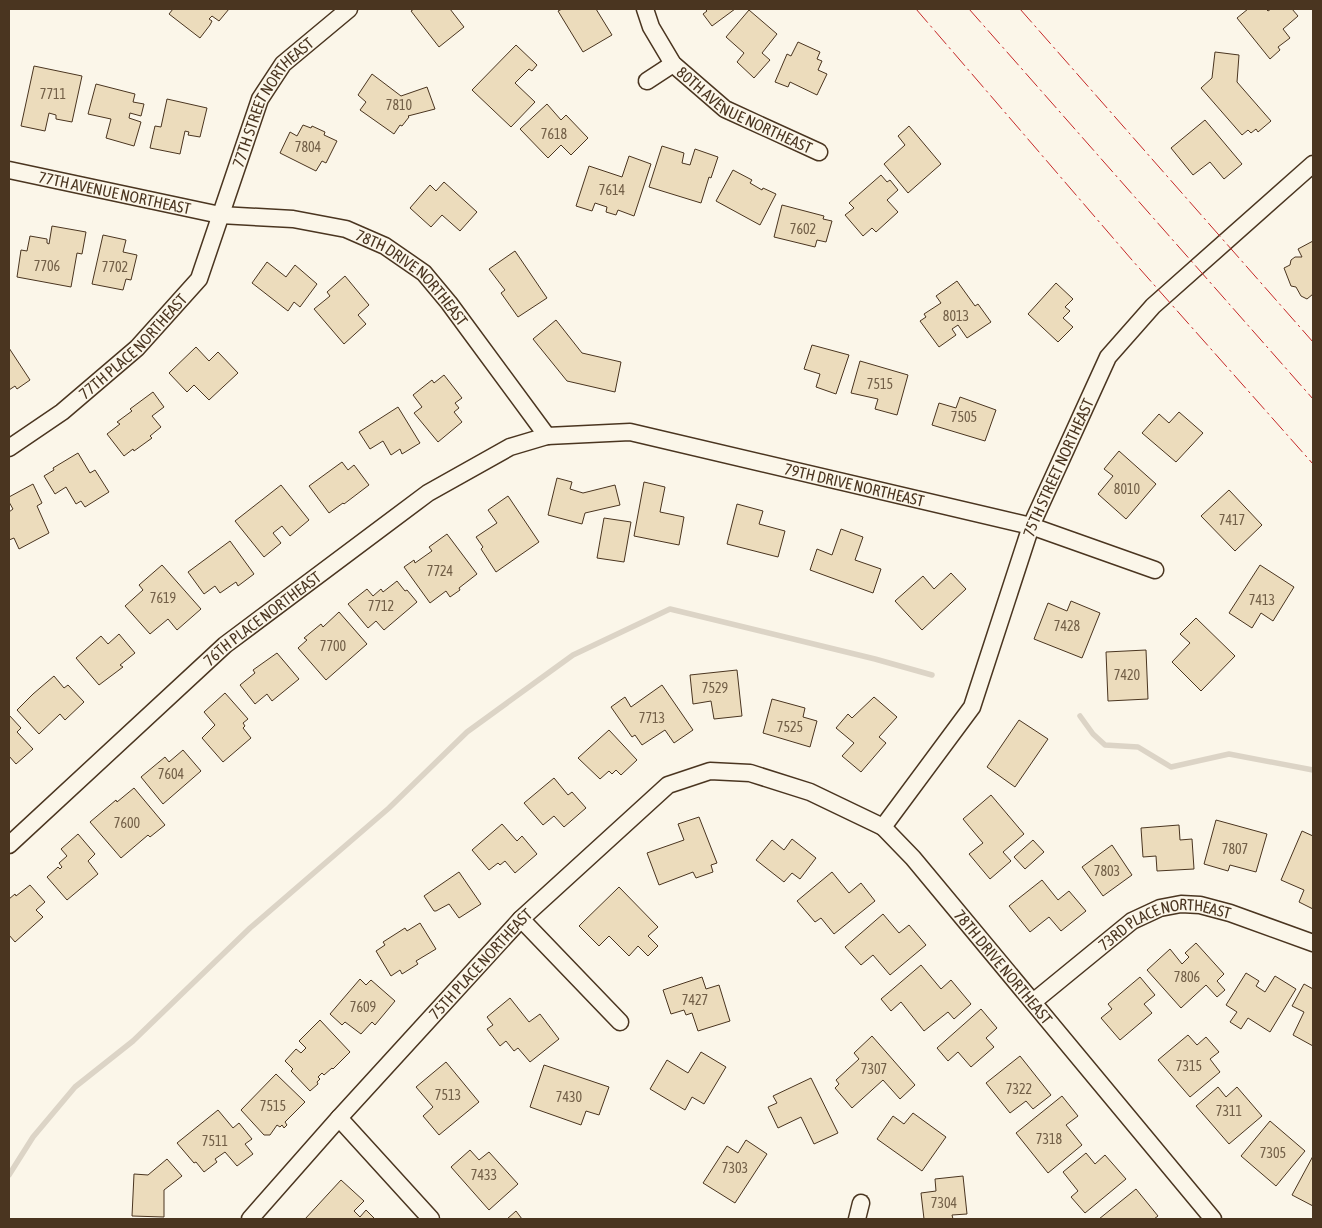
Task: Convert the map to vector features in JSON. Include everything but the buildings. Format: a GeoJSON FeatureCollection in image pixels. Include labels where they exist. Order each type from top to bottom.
{"type":"FeatureCollection","features":[{"type":"Feature","properties":{"kind":"street","name":"77TH STREET NORTHEAST"},"geometry":{"type":"LineString","coordinates":[[220,215],[260,99],[283,64],[349,9]]}},
{"type":"Feature","properties":{"kind":"street","name":"80TH AVENUE NORTHEAST"},"geometry":{"type":"LineString","coordinates":[[645,9],[651,26],[673,64],[725,109],[819,152]]}},
{"type":"Feature","properties":{"kind":"street","name":"80TH AVENUE NORTHEAST"},"geometry":{"type":"LineString","coordinates":[[647,81],[673,64]]}},
{"type":"Feature","properties":{"kind":"street","name":"75TH STREET NORTHEAST"},"geometry":{"type":"LineString","coordinates":[[883,827],[972,707],[1031,526],[1108,357],[1153,306],[1313,164]]}},
{"type":"Feature","properties":{"kind":"street","name":"77TH AVENUE NORTHEAST"},"geometry":{"type":"LineString","coordinates":[[9,170],[220,215]]}},
{"type":"Feature","properties":{"kind":"street","name":"78TH DRIVE NORTHEAST"},"geometry":{"type":"LineString","coordinates":[[220,215],[293,219],[328,225],[346,229],[385,246],[424,273],[449,303],[547,436]]}},
{"type":"Feature","properties":{"kind":"street","name":"77TH PLACE NORTHEAST"},"geometry":{"type":"LineString","coordinates":[[9,448],[62,412],[137,348],[199,279],[220,215]]}},
{"type":"Feature","properties":{"kind":"street","name":"79TH DRIVE NORTHEAST"},"geometry":{"type":"LineString","coordinates":[[547,436],[630,432],[1031,526],[1155,570]]}},
{"type":"Feature","properties":{"kind":"street","name":"76TH PLACE NORTHEAST"},"geometry":{"type":"LineString","coordinates":[[9,845],[226,645],[428,493],[510,447],[547,436]]}},
{"type":"Feature","properties":{"kind":"street","name":"75TH PLACE NORTHEAST"},"geometry":{"type":"LineString","coordinates":[[250,1219],[339,1118],[521,919],[668,784],[710,771],[750,773]]}},
{"type":"Feature","properties":{"kind":"street","name":"78TH DRIVE NORTHEAST"},"geometry":{"type":"LineString","coordinates":[[750,773],[810,792],[883,827],[913,858],[1213,1219]]}},
{"type":"Feature","properties":{"kind":"street","name":"73RD PLACE NORTHEAST"},"geometry":{"type":"LineString","coordinates":[[1032,1002],[1132,921],[1160,908],[1181,904],[1200,905],[1230,913],[1313,943]]}},
{"type":"Feature","properties":{"kind":"street"},"geometry":{"type":"LineString","coordinates":[[521,919],[620,1022]]}},
{"type":"Feature","properties":{"kind":"street"},"geometry":{"type":"LineString","coordinates":[[339,1118],[431,1219]]}},
{"type":"Feature","properties":{"kind":"street"},"geometry":{"type":"LineString","coordinates":[[857,1219],[861,1203]]}},
{"type":"Feature","properties":{"kind":"waterway"},"geometry":{"type":"LineString","coordinates":[[9,1175],[33,1137],[75,1087],[133,1041],[250,928],[389,808],[467,732],[573,655],[670,609],[875,659],[932,675]]}},
{"type":"Feature","properties":{"kind":"waterway"},"geometry":{"type":"LineString","coordinates":[[1080,716],[1093,734],[1105,745],[1138,747],[1171,767],[1229,754],[1313,770]]}},
{"type":"Feature","properties":{"kind":"power"},"geometry":{"type":"LineString","coordinates":[[916,9],[1132,260],[1313,464]]}},
{"type":"Feature","properties":{"kind":"power"},"geometry":{"type":"LineString","coordinates":[[969,9],[1313,399]]}},
{"type":"Feature","properties":{"kind":"power"},"geometry":{"type":"LineString","coordinates":[[1020,9],[1313,342]]}}]}
